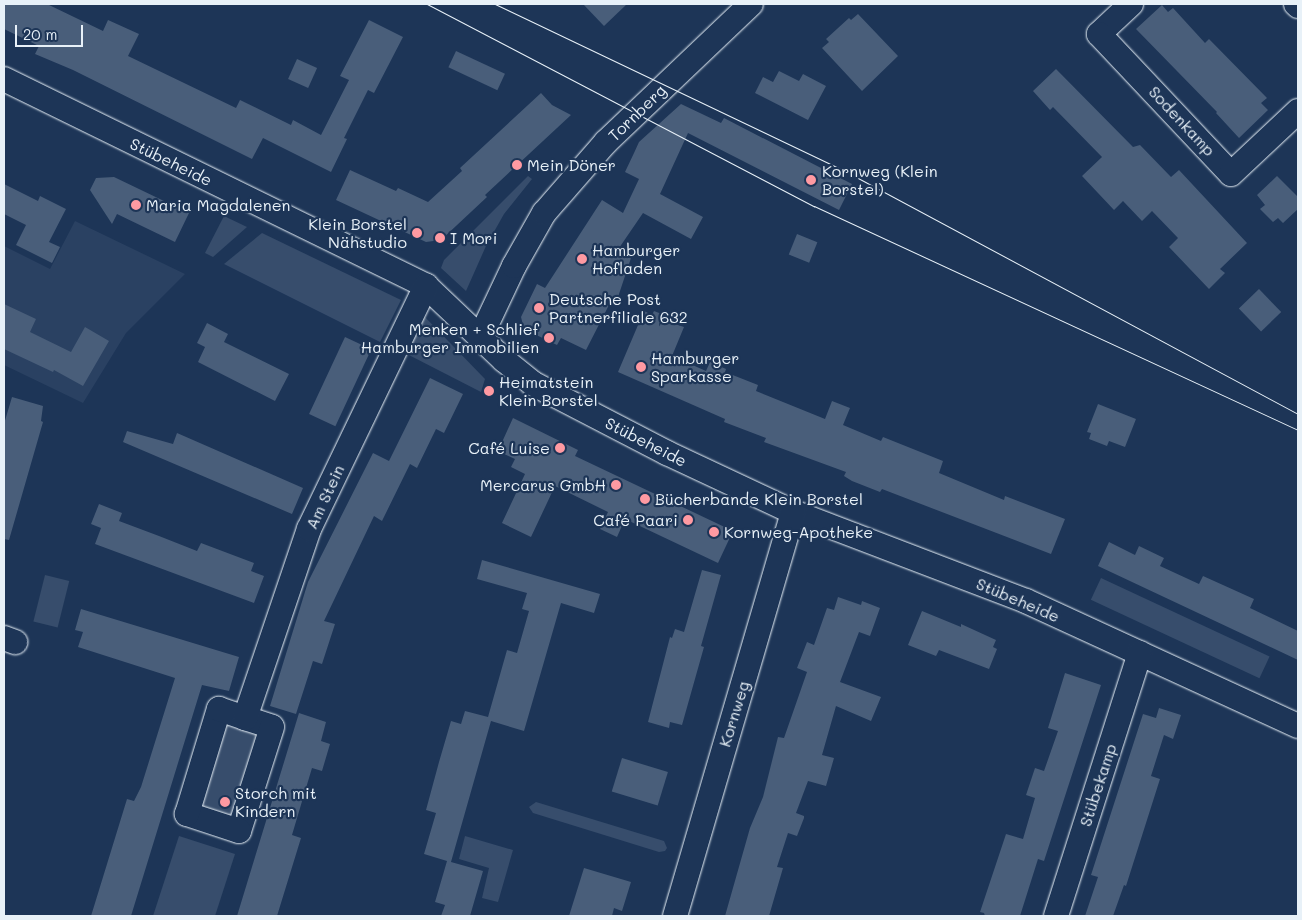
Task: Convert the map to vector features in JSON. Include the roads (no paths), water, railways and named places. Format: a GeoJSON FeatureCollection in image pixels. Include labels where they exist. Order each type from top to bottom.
{"type":"FeatureCollection","features":[{"type":"Feature","properties":{"kind":"street","name":"Tornberg"},"geometry":{"type":"LineString","coordinates":[[480,338],[514,266],[544,213],[606,142],[751,4]]}},
{"type":"Feature","properties":{"kind":"street","name":"Sodenkamp"},"geometry":{"type":"LineString","coordinates":[[1131,4],[1099,34],[1231,174],[1298,112]]}},
{"type":"Feature","properties":{"kind":"street","name":"Stübeheide"},"geometry":{"type":"LineString","coordinates":[[4,79],[426,286],[480,338],[532,383],[667,454],[793,512],[1017,597],[1298,726]]}},
{"type":"Feature","properties":{"kind":"street","name":"Am Stein"},"geometry":{"type":"LineString","coordinates":[[245,718],[309,529],[426,286]]}},
{"type":"Feature","properties":{"kind":"street","name":"Kornweg"},"geometry":{"type":"LineString","coordinates":[[675,916],[793,512]]}},
{"type":"Feature","properties":{"kind":"street","name":"Stübekamp"},"geometry":{"type":"LineString","coordinates":[[1056,916],[1140,653]]}},
{"type":"Feature","properties":{"kind":"street"},"geometry":{"type":"LineString","coordinates":[[219,709],[245,718],[272,727],[239,831],[187,814],[219,709]]}},
{"type":"Feature","properties":{"kind":"tram line"},"geometry":{"type":"LineString","coordinates":[[427,4],[814,206],[1298,430]]}},
{"type":"Feature","properties":{"kind":"tram line"},"geometry":{"type":"LineString","coordinates":[[495,4],[843,170],[1298,414]]}},
{"type":"Feature","properties":{"kind":"place","name":"Mein Döner"},"geometry":{"type":"Point","coordinates":[517,165]}},
{"type":"Feature","properties":{"kind":"place","name":"Kornweg (Klein Borstel)"},"geometry":{"type":"Point","coordinates":[811,180]}},
{"type":"Feature","properties":{"kind":"place","name":"Maria Magdalenen"},"geometry":{"type":"Point","coordinates":[136,205]}},
{"type":"Feature","properties":{"kind":"place","name":"Klein Borstel Nähstudio"},"geometry":{"type":"Point","coordinates":[417,233]}},
{"type":"Feature","properties":{"kind":"place","name":"I Mori"},"geometry":{"type":"Point","coordinates":[440,238]}},
{"type":"Feature","properties":{"kind":"place","name":"Hamburger Hofladen"},"geometry":{"type":"Point","coordinates":[582,259]}},
{"type":"Feature","properties":{"kind":"place","name":"Deutsche Post Partnerfiliale 632"},"geometry":{"type":"Point","coordinates":[539,308]}},
{"type":"Feature","properties":{"kind":"place","name":"Menken + Schlief Hamburger Immobilien"},"geometry":{"type":"Point","coordinates":[549,338]}},
{"type":"Feature","properties":{"kind":"place","name":"Hamburger Sparkasse"},"geometry":{"type":"Point","coordinates":[641,367]}},
{"type":"Feature","properties":{"kind":"place","name":"Heimatstein Klein Borstel"},"geometry":{"type":"Point","coordinates":[489,391]}},
{"type":"Feature","properties":{"kind":"place","name":"Café Luise"},"geometry":{"type":"Point","coordinates":[560,448]}},
{"type":"Feature","properties":{"kind":"place","name":"Mercarus GmbH"},"geometry":{"type":"Point","coordinates":[616,485]}},
{"type":"Feature","properties":{"kind":"place","name":"Bücherbande Klein Borstel"},"geometry":{"type":"Point","coordinates":[645,499]}},
{"type":"Feature","properties":{"kind":"place","name":"Café Paari"},"geometry":{"type":"Point","coordinates":[688,520]}},
{"type":"Feature","properties":{"kind":"place","name":"Kornweg-Apotheke"},"geometry":{"type":"Point","coordinates":[714,532]}},
{"type":"Feature","properties":{"kind":"place","name":"Storch mit Kindern"},"geometry":{"type":"Point","coordinates":[225,802]}}]}
